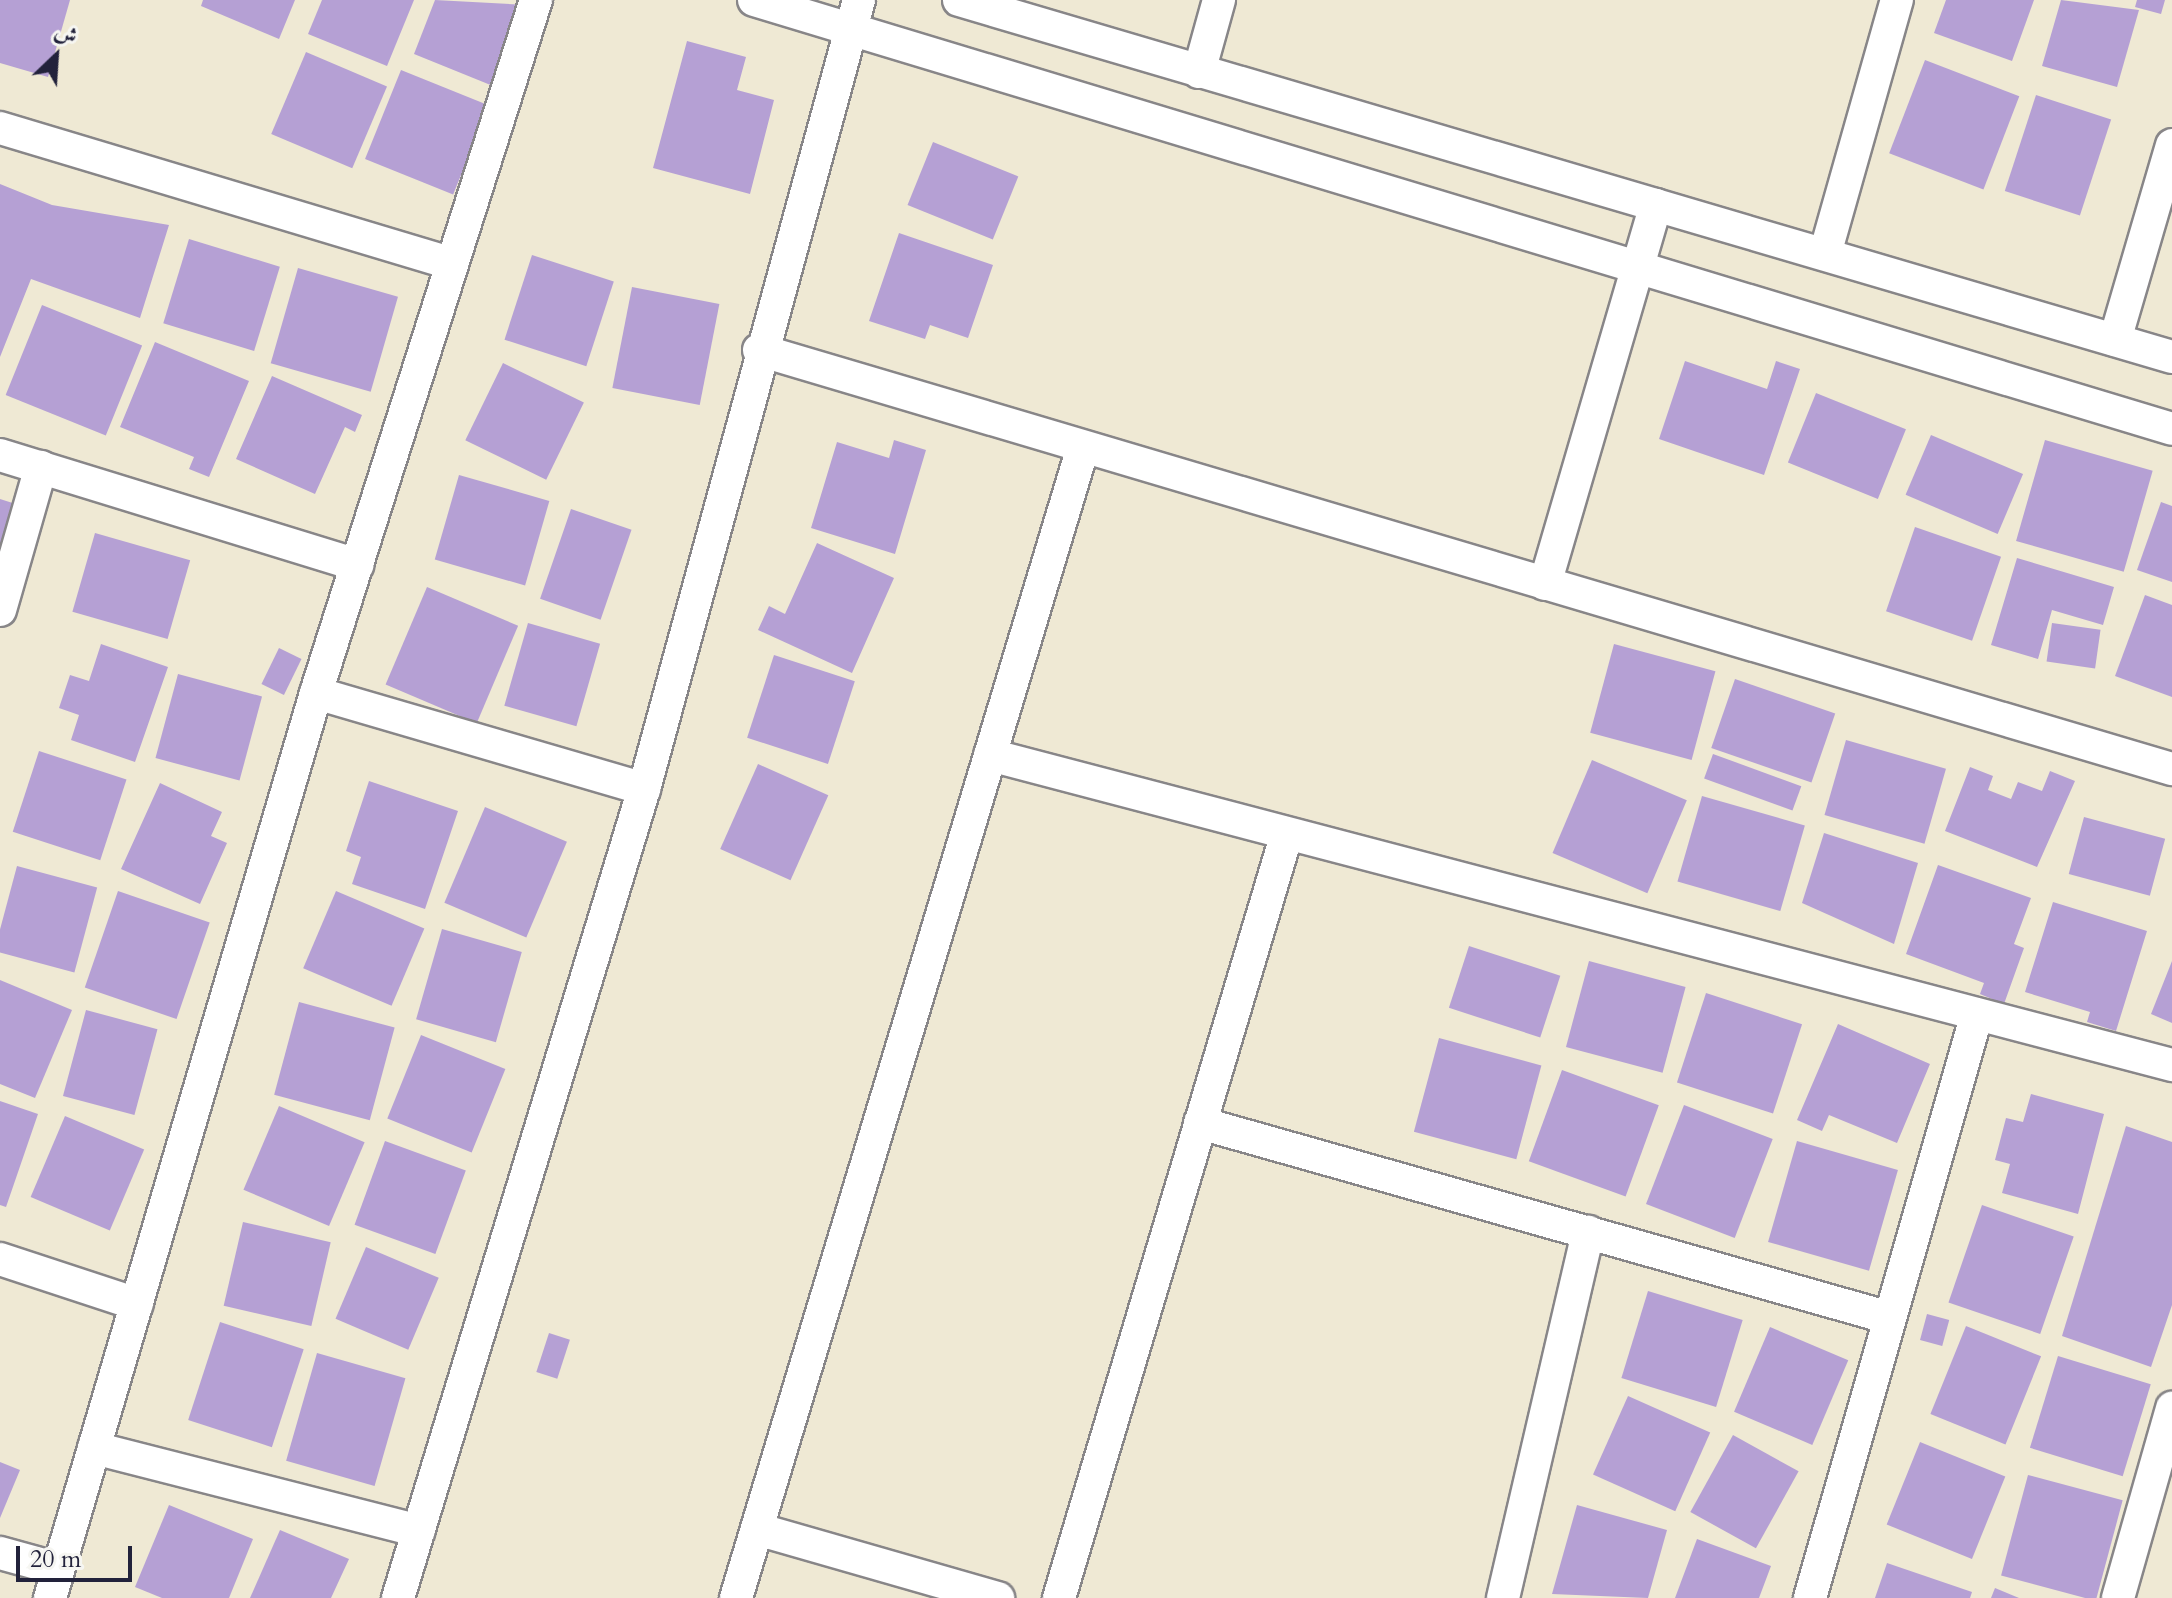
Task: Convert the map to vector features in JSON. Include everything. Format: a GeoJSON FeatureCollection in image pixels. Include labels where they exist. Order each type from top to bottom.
{"type":"FeatureCollection","features":[{"type":"Feature","properties":{"kind":"street"},"geometry":{"type":"LineString","coordinates":[[0,1553],[54,1584],[316,693],[536,0]]}},
{"type":"Feature","properties":{"kind":"street"},"geometry":{"type":"LineString","coordinates":[[754,0],[853,15],[1637,267],[2172,429]]}},
{"type":"Feature","properties":{"kind":"street"},"geometry":{"type":"LineString","coordinates":[[959,0],[2172,357]]}},
{"type":"Feature","properties":{"kind":"street"},"geometry":{"type":"LineString","coordinates":[[1199,72],[1219,0]]}},
{"type":"Feature","properties":{"kind":"street"},"geometry":{"type":"LineString","coordinates":[[1825,254],[1897,0]]}},
{"type":"Feature","properties":{"kind":"street"},"geometry":{"type":"LineString","coordinates":[[398,1598],[644,789],[759,350],[853,15]]}},
{"type":"Feature","properties":{"kind":"street"},"geometry":{"type":"LineString","coordinates":[[0,128],[452,264]]}},
{"type":"Feature","properties":{"kind":"street"},"geometry":{"type":"LineString","coordinates":[[2115,340],[2172,145]]}},
{"type":"Feature","properties":{"kind":"street"},"geometry":{"type":"LineString","coordinates":[[1545,584],[1656,205]]}},
{"type":"Feature","properties":{"kind":"street"},"geometry":{"type":"LineString","coordinates":[[759,350],[2172,769]]}},
{"type":"Feature","properties":{"kind":"street"},"geometry":{"type":"LineString","coordinates":[[736,1598],[1083,447]]}},
{"type":"Feature","properties":{"kind":"street"},"geometry":{"type":"LineString","coordinates":[[0,455],[357,565]]}},
{"type":"Feature","properties":{"kind":"street"},"geometry":{"type":"LineString","coordinates":[[0,610],[41,467]]}},
{"type":"Feature","properties":{"kind":"street"},"geometry":{"type":"LineString","coordinates":[[316,693],[644,789]]}},
{"type":"Feature","properties":{"kind":"street"},"geometry":{"type":"LineString","coordinates":[[990,755],[2172,1065]]}},
{"type":"Feature","properties":{"kind":"street"},"geometry":{"type":"LineString","coordinates":[[1059,1598],[1287,833]]}},
{"type":"Feature","properties":{"kind":"street"},"geometry":{"type":"LineString","coordinates":[[1810,1598],[1977,1014]]}},
{"type":"Feature","properties":{"kind":"street"},"geometry":{"type":"LineString","coordinates":[[1200,1123],[1890,1318]]}},
{"type":"Feature","properties":{"kind":"street"},"geometry":{"type":"LineString","coordinates":[[1503,1598],[1588,1232]]}},
{"type":"Feature","properties":{"kind":"street"},"geometry":{"type":"LineString","coordinates":[[0,1259],[137,1304]]}},
{"type":"Feature","properties":{"kind":"street"},"geometry":{"type":"LineString","coordinates":[[2118,1598],[2172,1408]]}},
{"type":"Feature","properties":{"kind":"street"},"geometry":{"type":"LineString","coordinates":[[94,1448],[419,1531]]}},
{"type":"Feature","properties":{"kind":"street"},"geometry":{"type":"LineString","coordinates":[[757,1529],[998,1598]]}},
{"type":"Feature","properties":{"kind":"building"},"geometry":{"type":"Polygon","coordinates":[[[0,0],[70,0],[48,77],[0,63],[0,0]]]}},
{"type":"Feature","properties":{"kind":"building"},"geometry":{"type":"Polygon","coordinates":[[[203,0],[295,0],[279,39],[201,6],[203,0]]]}},
{"type":"Feature","properties":{"kind":"building"},"geometry":{"type":"Polygon","coordinates":[[[322,0],[414,0],[387,66],[308,34],[322,0]]]}},
{"type":"Feature","properties":{"kind":"building"},"geometry":{"type":"Polygon","coordinates":[[[435,0],[526,5],[493,86],[414,54],[435,0]]]}},
{"type":"Feature","properties":{"kind":"building"},"geometry":{"type":"Polygon","coordinates":[[[1946,0],[2034,0],[2012,61],[1934,33],[1946,0]]]}},
{"type":"Feature","properties":{"kind":"building"},"geometry":{"type":"Polygon","coordinates":[[[2061,0],[2139,10],[2117,87],[2042,66],[2061,0]]]}},
{"type":"Feature","properties":{"kind":"building"},"geometry":{"type":"Polygon","coordinates":[[[2137,0],[2165,0],[2161,14],[2135,7],[2137,0]]]}},
{"type":"Feature","properties":{"kind":"building"},"geometry":{"type":"Polygon","coordinates":[[[687,41],[746,57],[737,90],[774,100],[750,194],[653,168],[687,41]]]}},
{"type":"Feature","properties":{"kind":"building"},"geometry":{"type":"Polygon","coordinates":[[[306,52],[387,86],[352,168],[271,134],[306,52]]]}},
{"type":"Feature","properties":{"kind":"building"},"geometry":{"type":"Polygon","coordinates":[[[1925,60],[2019,96],[1983,190],[1889,153],[1925,60]]]}},
{"type":"Feature","properties":{"kind":"building"},"geometry":{"type":"Polygon","coordinates":[[[401,70],[489,106],[453,195],[365,159],[401,70]]]}},
{"type":"Feature","properties":{"kind":"building"},"geometry":{"type":"Polygon","coordinates":[[[2036,95],[2111,119],[2080,215],[2005,191],[2036,95]]]}},
{"type":"Feature","properties":{"kind":"building"},"geometry":{"type":"Polygon","coordinates":[[[933,142],[1018,176],[993,240],[908,205],[933,142]]]}},
{"type":"Feature","properties":{"kind":"building"},"geometry":{"type":"Polygon","coordinates":[[[0,184],[52,205],[169,225],[140,318],[31,279],[0,357],[0,184]]]}},
{"type":"Feature","properties":{"kind":"building"},"geometry":{"type":"Polygon","coordinates":[[[899,233],[993,265],[968,338],[930,325],[925,339],[869,321],[899,233]]]}},
{"type":"Feature","properties":{"kind":"building"},"geometry":{"type":"Polygon","coordinates":[[[189,239],[280,267],[254,351],[163,323],[189,239]]]}},
{"type":"Feature","properties":{"kind":"building"},"geometry":{"type":"Polygon","coordinates":[[[532,255],[614,282],[586,366],[504,340],[532,255]]]}},
{"type":"Feature","properties":{"kind":"building"},"geometry":{"type":"Polygon","coordinates":[[[298,268],[398,297],[371,392],[271,363],[298,268]]]}},
{"type":"Feature","properties":{"kind":"building"},"geometry":{"type":"Polygon","coordinates":[[[632,287],[719,304],[700,405],[612,388],[632,287]]]}},
{"type":"Feature","properties":{"kind":"building"},"geometry":{"type":"Polygon","coordinates":[[[42,305],[142,345],[106,435],[6,395],[42,305]]]}},
{"type":"Feature","properties":{"kind":"building"},"geometry":{"type":"Polygon","coordinates":[[[155,342],[249,381],[209,477],[189,469],[194,457],[120,427],[155,342]]]}},
{"type":"Feature","properties":{"kind":"building"},"geometry":{"type":"Polygon","coordinates":[[[1685,361],[1767,389],[1776,361],[1800,369],[1764,475],[1659,439],[1685,361]]]}},
{"type":"Feature","properties":{"kind":"building"},"geometry":{"type":"Polygon","coordinates":[[[503,363],[584,402],[546,480],[465,440],[503,363]]]}},
{"type":"Feature","properties":{"kind":"building"},"geometry":{"type":"Polygon","coordinates":[[[272,376],[362,415],[355,432],[345,427],[315,494],[236,459],[272,376]]]}},
{"type":"Feature","properties":{"kind":"building"},"geometry":{"type":"Polygon","coordinates":[[[1816,393],[1906,429],[1878,499],[1788,463],[1816,393]]]}},
{"type":"Feature","properties":{"kind":"building"},"geometry":{"type":"Polygon","coordinates":[[[1931,435],[2023,474],[1998,534],[1906,495],[1931,435]]]}},
{"type":"Feature","properties":{"kind":"building"},"geometry":{"type":"Polygon","coordinates":[[[894,440],[926,450],[895,554],[811,528],[837,442],[889,458],[894,440]]]}},
{"type":"Feature","properties":{"kind":"building"},"geometry":{"type":"Polygon","coordinates":[[[2045,440],[2153,471],[2124,572],[2016,541],[2045,440]]]}},
{"type":"Feature","properties":{"kind":"building"},"geometry":{"type":"Polygon","coordinates":[[[459,475],[549,501],[525,586],[435,560],[459,475]]]}},
{"type":"Feature","properties":{"kind":"building"},"geometry":{"type":"Polygon","coordinates":[[[0,499],[22,506],[0,583],[0,499]]]}},
{"type":"Feature","properties":{"kind":"building"},"geometry":{"type":"Polygon","coordinates":[[[2161,502],[2172,506],[2172,582],[2137,570],[2161,502]]]}},
{"type":"Feature","properties":{"kind":"building"},"geometry":{"type":"Polygon","coordinates":[[[571,509],[632,530],[601,620],[540,599],[571,509]]]}},
{"type":"Feature","properties":{"kind":"building"},"geometry":{"type":"Polygon","coordinates":[[[1915,527],[2001,557],[1972,641],[1886,611],[1915,527]]]}},
{"type":"Feature","properties":{"kind":"building"},"geometry":{"type":"Polygon","coordinates":[[[95,533],[190,560],[168,639],[72,612],[95,533]]]}},
{"type":"Feature","properties":{"kind":"building"},"geometry":{"type":"Polygon","coordinates":[[[817,543],[894,578],[852,673],[758,630],[769,606],[785,614],[817,543]]]}},
{"type":"Feature","properties":{"kind":"building"},"geometry":{"type":"Polygon","coordinates":[[[2017,558],[2114,587],[2103,625],[2052,610],[2038,659],[1991,645],[2017,558]]]}},
{"type":"Feature","properties":{"kind":"building"},"geometry":{"type":"Polygon","coordinates":[[[427,587],[518,626],[477,723],[386,685],[427,587]]]}},
{"type":"Feature","properties":{"kind":"building"},"geometry":{"type":"Polygon","coordinates":[[[2145,595],[2172,605],[2172,697],[2115,676],[2145,595]]]}},
{"type":"Feature","properties":{"kind":"building"},"geometry":{"type":"Polygon","coordinates":[[[528,623],[600,644],[576,726],[504,706],[528,623]]]}},
{"type":"Feature","properties":{"kind":"building"},"geometry":{"type":"Polygon","coordinates":[[[2052,623],[2101,630],[2095,668],[2047,662],[2052,623]]]}},
{"type":"Feature","properties":{"kind":"building"},"geometry":{"type":"Polygon","coordinates":[[[101,644],[168,667],[135,762],[71,740],[79,715],[59,708],[70,675],[89,681],[101,644]]]}},
{"type":"Feature","properties":{"kind":"building"},"geometry":{"type":"Polygon","coordinates":[[[1614,644],[1715,671],[1692,760],[1590,733],[1614,644]]]}},
{"type":"Feature","properties":{"kind":"building"},"geometry":{"type":"Polygon","coordinates":[[[279,648],[301,659],[284,695],[261,684],[279,648]]]}},
{"type":"Feature","properties":{"kind":"building"},"geometry":{"type":"Polygon","coordinates":[[[774,655],[855,681],[828,764],[747,738],[774,655]]]}},
{"type":"Feature","properties":{"kind":"building"},"geometry":{"type":"Polygon","coordinates":[[[178,674],[262,697],[240,781],[155,758],[178,674]]]}},
{"type":"Feature","properties":{"kind":"building"},"geometry":{"type":"Polygon","coordinates":[[[1735,679],[1835,714],[1811,783],[1711,748],[1735,679]]]}},
{"type":"Feature","properties":{"kind":"building"},"geometry":{"type":"Polygon","coordinates":[[[1846,740],[1946,769],[1924,844],[1825,815],[1846,740]]]}},
{"type":"Feature","properties":{"kind":"building"},"geometry":{"type":"Polygon","coordinates":[[[39,751],[126,779],[100,860],[13,832],[39,751]]]}},
{"type":"Feature","properties":{"kind":"building"},"geometry":{"type":"Polygon","coordinates":[[[1713,754],[1801,786],[1792,811],[1704,778],[1713,754]]]}},
{"type":"Feature","properties":{"kind":"building"},"geometry":{"type":"Polygon","coordinates":[[[1592,760],[1687,800],[1647,893],[1553,853],[1592,760]]]}},
{"type":"Feature","properties":{"kind":"building"},"geometry":{"type":"Polygon","coordinates":[[[758,764],[828,795],[791,880],[720,849],[758,764]]]}},
{"type":"Feature","properties":{"kind":"building"},"geometry":{"type":"Polygon","coordinates":[[[1970,767],[1993,776],[1988,790],[2011,799],[2018,782],[2042,791],[2050,771],[2075,781],[2037,867],[1945,831],[1970,767]]]}},
{"type":"Feature","properties":{"kind":"building"},"geometry":{"type":"Polygon","coordinates":[[[369,781],[458,811],[425,909],[352,884],[361,857],[346,851],[369,781]]]}},
{"type":"Feature","properties":{"kind":"building"},"geometry":{"type":"Polygon","coordinates":[[[160,783],[222,812],[211,836],[227,843],[200,904],[121,869],[160,783]]]}},
{"type":"Feature","properties":{"kind":"building"},"geometry":{"type":"Polygon","coordinates":[[[1702,796],[1805,825],[1780,911],[1677,882],[1702,796]]]}},
{"type":"Feature","properties":{"kind":"building"},"geometry":{"type":"Polygon","coordinates":[[[485,807],[567,842],[526,938],[444,903],[485,807]]]}},
{"type":"Feature","properties":{"kind":"building"},"geometry":{"type":"Polygon","coordinates":[[[2084,817],[2165,839],[2150,896],[2069,874],[2084,817]]]}},
{"type":"Feature","properties":{"kind":"building"},"geometry":{"type":"Polygon","coordinates":[[[1824,833],[1918,863],[1894,944],[1802,903],[1824,833]]]}},
{"type":"Feature","properties":{"kind":"building"},"geometry":{"type":"Polygon","coordinates":[[[1938,865],[2031,898],[2014,944],[2024,948],[2004,1004],[1980,994],[1984,983],[1906,954],[1938,865]]]}},
{"type":"Feature","properties":{"kind":"building"},"geometry":{"type":"Polygon","coordinates":[[[17,866],[97,887],[74,972],[0,953],[0,929],[17,866]]]}},
{"type":"Feature","properties":{"kind":"building"},"geometry":{"type":"Polygon","coordinates":[[[118,891],[210,923],[177,1019],[85,987],[118,891]]]}},
{"type":"Feature","properties":{"kind":"building"},"geometry":{"type":"Polygon","coordinates":[[[336,891],[424,929],[392,1006],[303,968],[336,891]]]}},
{"type":"Feature","properties":{"kind":"building"},"geometry":{"type":"Polygon","coordinates":[[[2053,902],[2147,931],[2116,1031],[2087,1022],[2090,1012],[2025,992],[2053,902]]]}},
{"type":"Feature","properties":{"kind":"building"},"geometry":{"type":"Polygon","coordinates":[[[442,929],[522,952],[496,1042],[416,1019],[442,929]]]}},
{"type":"Feature","properties":{"kind":"building"},"geometry":{"type":"Polygon","coordinates":[[[1469,946],[1560,976],[1540,1037],[1449,1008],[1469,946]]]}},
{"type":"Feature","properties":{"kind":"building"},"geometry":{"type":"Polygon","coordinates":[[[1589,961],[1686,987],[1663,1073],[1566,1047],[1589,961]]]}},
{"type":"Feature","properties":{"kind":"building"},"geometry":{"type":"Polygon","coordinates":[[[2172,961],[2172,1023],[2151,1014],[2172,961]]]}},
{"type":"Feature","properties":{"kind":"building"},"geometry":{"type":"Polygon","coordinates":[[[0,980],[72,1010],[35,1098],[0,1084],[0,980]]]}},
{"type":"Feature","properties":{"kind":"building"},"geometry":{"type":"Polygon","coordinates":[[[1706,993],[1802,1024],[1773,1114],[1677,1082],[1706,993]]]}},
{"type":"Feature","properties":{"kind":"building"},"geometry":{"type":"Polygon","coordinates":[[[299,1002],[395,1028],[370,1120],[274,1095],[299,1002]]]}},
{"type":"Feature","properties":{"kind":"building"},"geometry":{"type":"Polygon","coordinates":[[[86,1010],[157,1029],[134,1115],[63,1096],[86,1010]]]}},
{"type":"Feature","properties":{"kind":"building"},"geometry":{"type":"Polygon","coordinates":[[[1838,1024],[1930,1064],[1897,1143],[1829,1115],[1822,1131],[1797,1120],[1838,1024]]]}},
{"type":"Feature","properties":{"kind":"building"},"geometry":{"type":"Polygon","coordinates":[[[421,1035],[505,1069],[472,1153],[387,1118],[421,1035]]]}},
{"type":"Feature","properties":{"kind":"building"},"geometry":{"type":"Polygon","coordinates":[[[1439,1038],[1541,1065],[1516,1159],[1414,1132],[1439,1038]]]}},
{"type":"Feature","properties":{"kind":"building"},"geometry":{"type":"Polygon","coordinates":[[[1562,1070],[1659,1105],[1626,1196],[1529,1161],[1562,1070]]]}},
{"type":"Feature","properties":{"kind":"building"},"geometry":{"type":"Polygon","coordinates":[[[2031,1094],[2104,1114],[2078,1214],[2002,1193],[2010,1164],[1995,1160],[2006,1118],[2023,1122],[2031,1094]]]}},
{"type":"Feature","properties":{"kind":"building"},"geometry":{"type":"Polygon","coordinates":[[[0,1101],[38,1114],[6,1207],[0,1205],[0,1101]]]}},
{"type":"Feature","properties":{"kind":"building"},"geometry":{"type":"Polygon","coordinates":[[[1684,1105],[1773,1139],[1735,1238],[1646,1204],[1684,1105]]]}},
{"type":"Feature","properties":{"kind":"building"},"geometry":{"type":"Polygon","coordinates":[[[279,1106],[365,1142],[329,1226],[243,1190],[279,1106]]]}},
{"type":"Feature","properties":{"kind":"building"},"geometry":{"type":"Polygon","coordinates":[[[65,1116],[144,1150],[110,1231],[31,1197],[65,1116]]]}},
{"type":"Feature","properties":{"kind":"building"},"geometry":{"type":"Polygon","coordinates":[[[2126,1126],[2172,1142],[2172,1305],[2151,1367],[2062,1336],[2126,1126]]]}},
{"type":"Feature","properties":{"kind":"building"},"geometry":{"type":"Polygon","coordinates":[[[385,1141],[466,1170],[435,1254],[355,1225],[385,1141]]]}},
{"type":"Feature","properties":{"kind":"building"},"geometry":{"type":"Polygon","coordinates":[[[1797,1141],[1898,1170],[1869,1271],[1768,1242],[1797,1141]]]}},
{"type":"Feature","properties":{"kind":"building"},"geometry":{"type":"Polygon","coordinates":[[[1982,1205],[2074,1237],[2040,1334],[1948,1302],[1982,1205]]]}},
{"type":"Feature","properties":{"kind":"building"},"geometry":{"type":"Polygon","coordinates":[[[243,1222],[331,1242],[311,1326],[224,1306],[243,1222]]]}},
{"type":"Feature","properties":{"kind":"building"},"geometry":{"type":"Polygon","coordinates":[[[366,1247],[439,1278],[408,1350],[336,1319],[366,1247]]]}},
{"type":"Feature","properties":{"kind":"building"},"geometry":{"type":"Polygon","coordinates":[[[1648,1291],[1743,1320],[1716,1407],[1621,1378],[1648,1291]]]}},
{"type":"Feature","properties":{"kind":"building"},"geometry":{"type":"Polygon","coordinates":[[[1927,1314],[1949,1320],[1942,1346],[1920,1340],[1927,1314]]]}},
{"type":"Feature","properties":{"kind":"building"},"geometry":{"type":"Polygon","coordinates":[[[220,1322],[304,1349],[272,1447],[188,1420],[220,1322]]]}},
{"type":"Feature","properties":{"kind":"building"},"geometry":{"type":"Polygon","coordinates":[[[1966,1326],[2041,1356],[2006,1444],[1930,1414],[1966,1326]]]}},
{"type":"Feature","properties":{"kind":"building"},"geometry":{"type":"Polygon","coordinates":[[[1770,1327],[1848,1360],[1812,1445],[1734,1412],[1770,1327]]]}},
{"type":"Feature","properties":{"kind":"building"},"geometry":{"type":"Polygon","coordinates":[[[549,1333],[570,1340],[557,1379],[536,1372],[549,1333]]]}},
{"type":"Feature","properties":{"kind":"building"},"geometry":{"type":"Polygon","coordinates":[[[317,1353],[405,1378],[375,1486],[286,1461],[317,1353]]]}},
{"type":"Feature","properties":{"kind":"building"},"geometry":{"type":"Polygon","coordinates":[[[2058,1356],[2151,1384],[2123,1476],[2030,1448],[2058,1356]]]}},
{"type":"Feature","properties":{"kind":"building"},"geometry":{"type":"Polygon","coordinates":[[[1628,1396],[1710,1433],[1675,1511],[1593,1475],[1628,1396]]]}},
{"type":"Feature","properties":{"kind":"building"},"geometry":{"type":"Polygon","coordinates":[[[1733,1435],[1799,1471],[1756,1548],[1690,1512],[1733,1435]]]}},
{"type":"Feature","properties":{"kind":"building"},"geometry":{"type":"Polygon","coordinates":[[[1920,1442],[2005,1476],[1972,1559],[1887,1525],[1920,1442]]]}},
{"type":"Feature","properties":{"kind":"building"},"geometry":{"type":"Polygon","coordinates":[[[0,1462],[20,1470],[0,1518],[0,1462]]]}},
{"type":"Feature","properties":{"kind":"building"},"geometry":{"type":"Polygon","coordinates":[[[2028,1475],[2123,1500],[2096,1598],[2085,1598],[2001,1575],[2028,1475]]]}},
{"type":"Feature","properties":{"kind":"building"},"geometry":{"type":"Polygon","coordinates":[[[169,1505],[253,1539],[229,1598],[162,1598],[135,1587],[169,1505]]]}},
{"type":"Feature","properties":{"kind":"building"},"geometry":{"type":"Polygon","coordinates":[[[1577,1505],[1667,1530],[1648,1598],[1552,1594],[1577,1505]]]}},
{"type":"Feature","properties":{"kind":"building"},"geometry":{"type":"Polygon","coordinates":[[[280,1530],[349,1559],[331,1598],[250,1598],[280,1530]]]}},
{"type":"Feature","properties":{"kind":"building"},"geometry":{"type":"Polygon","coordinates":[[[1697,1539],[1771,1566],[1759,1598],[1675,1598],[1697,1539]]]}},
{"type":"Feature","properties":{"kind":"building"},"geometry":{"type":"Polygon","coordinates":[[[1887,1563],[1972,1592],[1970,1598],[1875,1598],[1887,1563]]]}},
{"type":"Feature","properties":{"kind":"building"},"geometry":{"type":"Polygon","coordinates":[[[1995,1588],[2019,1598],[1991,1598],[1995,1588]]]}}]}
